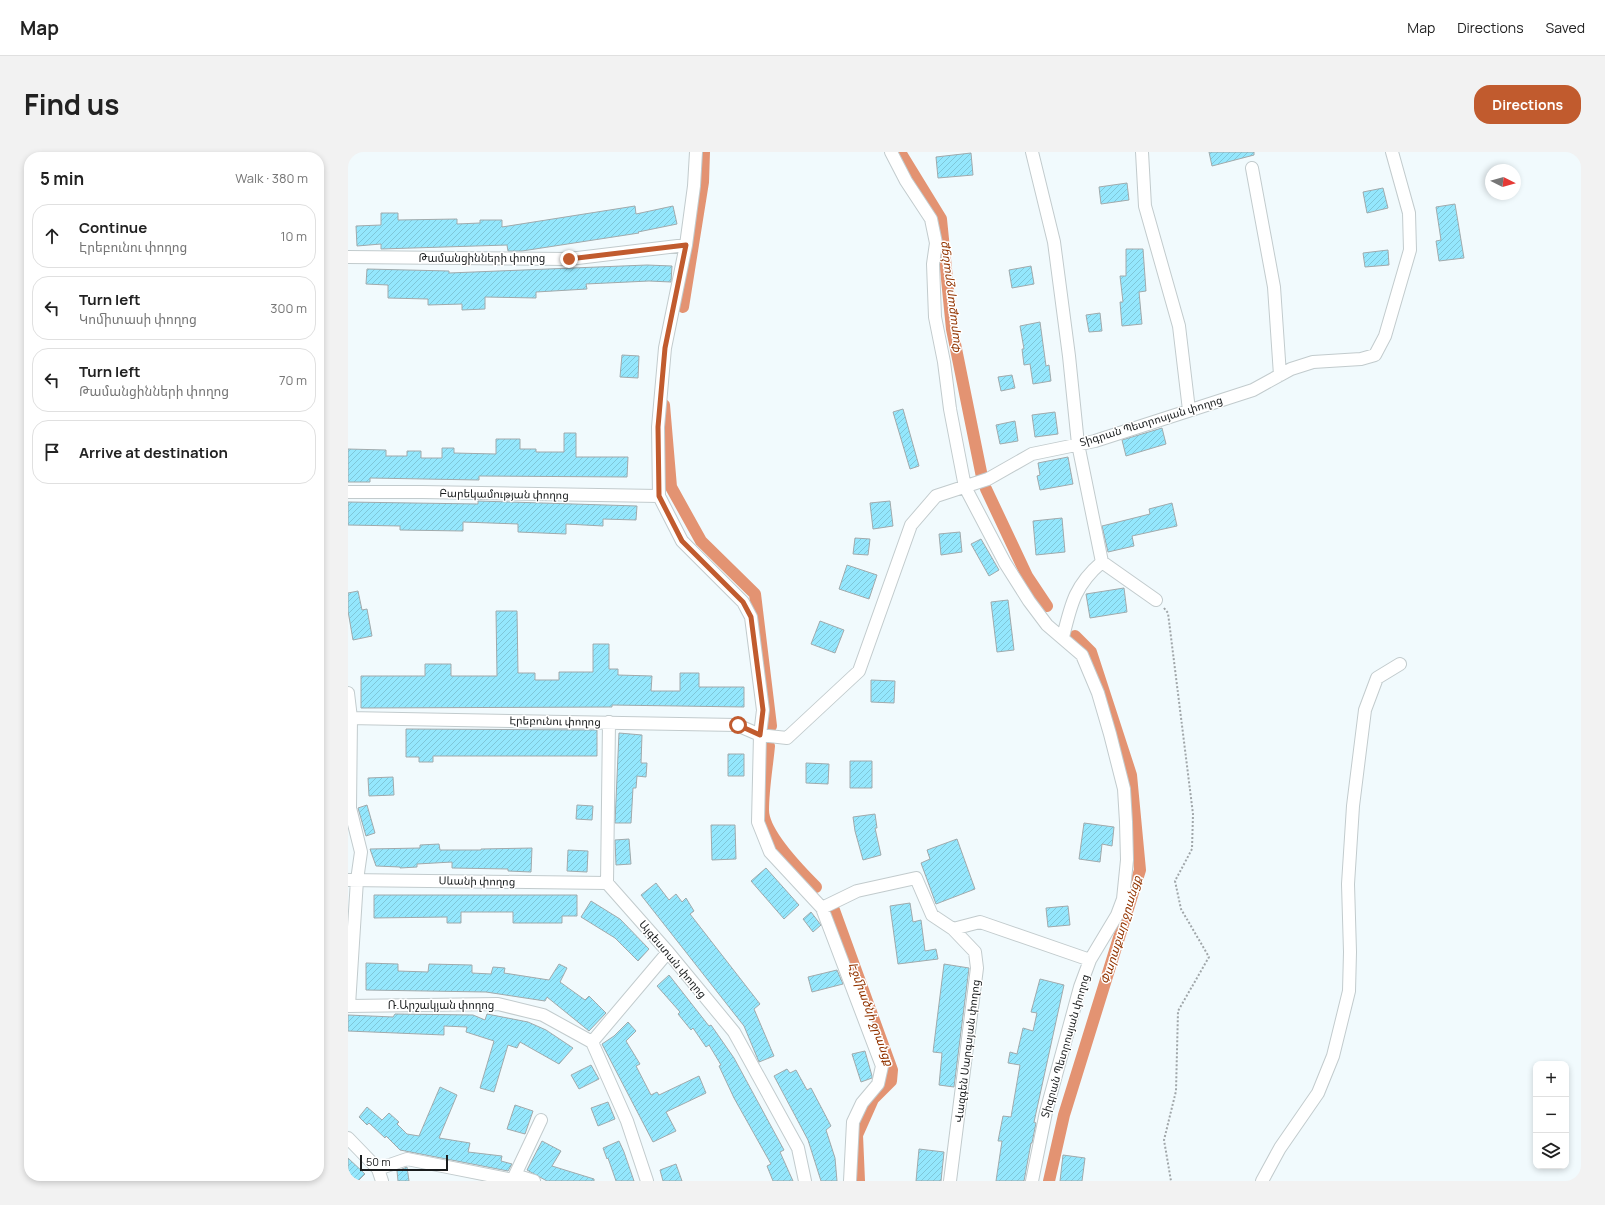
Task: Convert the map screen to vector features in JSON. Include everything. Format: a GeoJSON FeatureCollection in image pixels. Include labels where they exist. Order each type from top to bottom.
{"type":"FeatureCollection","features":[{"type":"Feature","properties":{"kind":"street"},"geometry":{"type":"LineString","coordinates":[[696,152],[694,186],[686,245],[665,348],[658,427],[659,496],[682,541],[743,602],[751,617],[763,710],[760,735],[758,822],[770,852],[822,908],[882,1066],[878,1084],[862,1103],[853,1122],[850,1181]]}},
{"type":"Feature","properties":{"kind":"street","name":"Տիգրան Պետրոսյան փողոց"},"geometry":{"type":"LineString","coordinates":[[891,152],[906,181],[931,219],[936,243],[933,264],[935,317],[944,362],[950,409],[965,487],[1005,563],[1025,595],[1047,625],[1063,637],[1082,655],[1098,693],[1124,789],[1127,860],[1123,899],[1117,915],[1090,960],[1080,987],[1048,1104],[1032,1181]]}},
{"type":"Feature","properties":{"kind":"street"},"geometry":{"type":"LineString","coordinates":[[1032,152],[1054,242],[1069,356],[1078,444],[1102,562],[1156,600]]}},
{"type":"Feature","properties":{"kind":"street"},"geometry":{"type":"LineString","coordinates":[[1142,152],[1145,206],[1179,326],[1189,410]]}},
{"type":"Feature","properties":{"kind":"street","name":"Տիգրան Պետրոսյան փողոց"},"geometry":{"type":"LineString","coordinates":[[760,735],[787,738],[860,671],[911,525],[936,496],[988,479],[1032,454],[1095,440],[1253,390],[1291,369],[1314,362],[1361,359],[1376,354],[1385,336],[1410,250],[1409,213],[1392,152]]}},
{"type":"Feature","properties":{"kind":"street"},"geometry":{"type":"LineString","coordinates":[[1252,168],[1274,287],[1280,375]]}},
{"type":"Feature","properties":{"kind":"street","name":"Թամանցինների փողոց"},"geometry":{"type":"LineString","coordinates":[[348,257],[569,259],[686,245]]}},
{"type":"Feature","properties":{"kind":"street","name":"Բարեկամության փողոց"},"geometry":{"type":"LineString","coordinates":[[348,492],[659,496]]}},
{"type":"Feature","properties":{"kind":"street"},"geometry":{"type":"LineString","coordinates":[[1063,637],[1072,604],[1078,590],[1089,573],[1102,562]]}},
{"type":"Feature","properties":{"kind":"street"},"geometry":{"type":"LineString","coordinates":[[1262,1181],[1280,1148],[1318,1093],[1333,1056],[1348,991],[1350,952],[1348,884],[1353,806],[1365,710],[1377,678],[1400,664]]}},
{"type":"Feature","properties":{"kind":"street"},"geometry":{"type":"LineString","coordinates":[[348,693],[350,718],[350,808],[361,852],[353,880],[349,1006]]}},
{"type":"Feature","properties":{"kind":"street","name":"Էրեբունու փողոց"},"geometry":{"type":"LineString","coordinates":[[350,718],[738,725],[760,735]]}},
{"type":"Feature","properties":{"kind":"street"},"geometry":{"type":"LineString","coordinates":[[607,883],[609,722]]}},
{"type":"Feature","properties":{"kind":"street","name":"Վազգեն Սարգսյան փողոց"},"geometry":{"type":"LineString","coordinates":[[822,908],[857,891],[916,878],[932,915],[953,929],[975,952],[978,968],[950,1181]]}},
{"type":"Feature","properties":{"kind":"street","name":"Սևանի փողոց"},"geometry":{"type":"LineString","coordinates":[[353,880],[607,883]]}},
{"type":"Feature","properties":{"kind":"street","name":"Այգեստան փողոց"},"geometry":{"type":"LineString","coordinates":[[607,883],[668,952],[734,1032],[798,1148],[805,1181]]}},
{"type":"Feature","properties":{"kind":"street"},"geometry":{"type":"LineString","coordinates":[[953,929],[980,922],[1090,960]]}},
{"type":"Feature","properties":{"kind":"street"},"geometry":{"type":"LineString","coordinates":[[647,1181],[627,1121],[592,1042],[668,952]]}},
{"type":"Feature","properties":{"kind":"street","name":"Ռ.Արշակյան փողոց"},"geometry":{"type":"LineString","coordinates":[[349,1006],[498,1004],[543,1015],[592,1042]]}},
{"type":"Feature","properties":{"kind":"street"},"geometry":{"type":"LineString","coordinates":[[514,1179],[541,1120]]}},
{"type":"Feature","properties":{"kind":"street"},"geometry":{"type":"LineString","coordinates":[[348,1138],[378,1169],[382,1181]]}},
{"type":"Feature","properties":{"kind":"street"},"geometry":{"type":"LineString","coordinates":[[378,1169],[407,1159],[514,1179],[534,1181]]}},
{"type":"Feature","properties":{"kind":"path"},"geometry":{"type":"LineString","coordinates":[[1156,600],[1168,613],[1193,814],[1192,848],[1175,881],[1181,908],[1210,956],[1178,1011],[1176,1091],[1164,1140],[1171,1181]]}},
{"type":"Feature","properties":{"kind":"building"},"geometry":{"type":"Polygon","coordinates":[[[1209,152],[1254,152],[1254,155],[1212,166],[1209,152]]]}},
{"type":"Feature","properties":{"kind":"building"},"geometry":{"type":"Polygon","coordinates":[[[971,153],[973,175],[938,178],[936,157],[971,153]]]}},
{"type":"Feature","properties":{"kind":"building"},"geometry":{"type":"Polygon","coordinates":[[[1127,183],[1129,200],[1101,204],[1099,187],[1127,183]]]}},
{"type":"Feature","properties":{"kind":"building"},"geometry":{"type":"Polygon","coordinates":[[[1383,188],[1388,208],[1367,213],[1363,192],[1383,188]]]}},
{"type":"Feature","properties":{"kind":"building"},"geometry":{"type":"Polygon","coordinates":[[[1455,204],[1464,258],[1439,261],[1436,241],[1441,240],[1436,207],[1455,204]]]}},
{"type":"Feature","properties":{"kind":"building"},"geometry":{"type":"Polygon","coordinates":[[[635,206],[636,214],[673,206],[677,224],[638,232],[639,233],[522,251],[508,251],[507,245],[381,249],[381,244],[357,246],[356,226],[381,225],[381,213],[398,213],[398,220],[457,219],[457,224],[480,223],[480,220],[502,220],[502,227],[635,206]]]}},
{"type":"Feature","properties":{"kind":"building"},"geometry":{"type":"Polygon","coordinates":[[[1126,249],[1143,249],[1146,291],[1139,292],[1142,324],[1122,326],[1120,302],[1123,302],[1120,276],[1126,276],[1126,249]]]}},
{"type":"Feature","properties":{"kind":"building"},"geometry":{"type":"Polygon","coordinates":[[[1388,250],[1389,265],[1365,267],[1363,253],[1388,250]]]}},
{"type":"Feature","properties":{"kind":"building"},"geometry":{"type":"Polygon","coordinates":[[[647,265],[672,266],[671,282],[649,281],[586,284],[587,289],[536,292],[536,298],[485,297],[485,309],[462,310],[462,304],[428,305],[428,299],[388,298],[388,285],[366,284],[367,269],[449,271],[449,273],[647,265]]]}},
{"type":"Feature","properties":{"kind":"building"},"geometry":{"type":"Polygon","coordinates":[[[1031,266],[1034,284],[1012,288],[1009,270],[1031,266]]]}},
{"type":"Feature","properties":{"kind":"building"},"geometry":{"type":"Polygon","coordinates":[[[1100,313],[1102,331],[1089,332],[1086,315],[1100,313]]]}},
{"type":"Feature","properties":{"kind":"building"},"geometry":{"type":"Polygon","coordinates":[[[1040,322],[1046,366],[1049,365],[1051,381],[1033,384],[1030,364],[1024,365],[1022,349],[1024,349],[1020,326],[1040,322]]]}},
{"type":"Feature","properties":{"kind":"building"},"geometry":{"type":"Polygon","coordinates":[[[622,355],[639,356],[638,378],[620,377],[622,355]]]}},
{"type":"Feature","properties":{"kind":"building"},"geometry":{"type":"Polygon","coordinates":[[[1012,375],[1015,388],[1001,391],[998,377],[1012,375]]]}},
{"type":"Feature","properties":{"kind":"building"},"geometry":{"type":"Polygon","coordinates":[[[903,409],[919,466],[910,469],[893,412],[903,409]]]}},
{"type":"Feature","properties":{"kind":"building"},"geometry":{"type":"Polygon","coordinates":[[[1055,412],[1058,434],[1035,437],[1032,415],[1055,412]]]}},
{"type":"Feature","properties":{"kind":"building"},"geometry":{"type":"Polygon","coordinates":[[[1015,421],[1018,441],[1000,444],[996,425],[1015,421]]]}},
{"type":"Feature","properties":{"kind":"building"},"geometry":{"type":"Polygon","coordinates":[[[1162,428],[1166,444],[1126,456],[1122,440],[1162,428]]]}},
{"type":"Feature","properties":{"kind":"building"},"geometry":{"type":"Polygon","coordinates":[[[564,433],[576,433],[576,457],[628,457],[627,477],[479,476],[479,480],[370,478],[370,482],[348,482],[348,449],[386,450],[386,456],[407,456],[407,451],[421,451],[421,458],[442,458],[442,448],[454,448],[454,453],[496,454],[496,439],[520,439],[520,449],[536,449],[536,452],[564,452],[564,433]]]}},
{"type":"Feature","properties":{"kind":"building"},"geometry":{"type":"Polygon","coordinates":[[[1068,457],[1073,484],[1040,490],[1037,476],[1040,475],[1038,463],[1068,457]]]}},
{"type":"Feature","properties":{"kind":"building"},"geometry":{"type":"Polygon","coordinates":[[[478,501],[637,506],[636,520],[603,519],[603,526],[566,524],[566,534],[518,532],[518,524],[463,522],[463,531],[400,530],[400,526],[348,525],[348,502],[478,504],[478,501]]]}},
{"type":"Feature","properties":{"kind":"building"},"geometry":{"type":"Polygon","coordinates":[[[890,501],[893,526],[873,529],[870,503],[890,501]]]}},
{"type":"Feature","properties":{"kind":"building"},"geometry":{"type":"Polygon","coordinates":[[[1172,503],[1177,526],[1132,536],[1134,546],[1108,552],[1102,526],[1150,514],[1149,509],[1172,503]]]}},
{"type":"Feature","properties":{"kind":"building"},"geometry":{"type":"Polygon","coordinates":[[[1062,518],[1065,552],[1036,555],[1033,521],[1062,518]]]}},
{"type":"Feature","properties":{"kind":"building"},"geometry":{"type":"Polygon","coordinates":[[[960,532],[962,552],[941,555],[939,534],[960,532]]]}},
{"type":"Feature","properties":{"kind":"building"},"geometry":{"type":"Polygon","coordinates":[[[855,538],[870,539],[868,555],[853,554],[855,538]]]}},
{"type":"Feature","properties":{"kind":"building"},"geometry":{"type":"Polygon","coordinates":[[[981,539],[999,570],[989,576],[971,544],[981,539]]]}},
{"type":"Feature","properties":{"kind":"building"},"geometry":{"type":"Polygon","coordinates":[[[847,565],[877,575],[869,599],[839,589],[847,565]]]}},
{"type":"Feature","properties":{"kind":"building"},"geometry":{"type":"Polygon","coordinates":[[[1124,588],[1127,612],[1090,618],[1086,594],[1124,588]]]}},
{"type":"Feature","properties":{"kind":"building"},"geometry":{"type":"Polygon","coordinates":[[[358,591],[362,610],[367,609],[372,636],[353,640],[348,611],[348,593],[358,591]]]}},
{"type":"Feature","properties":{"kind":"building"},"geometry":{"type":"Polygon","coordinates":[[[1008,600],[1014,650],[997,652],[991,602],[1008,600]]]}},
{"type":"Feature","properties":{"kind":"building"},"geometry":{"type":"Polygon","coordinates":[[[496,611],[517,611],[518,673],[535,673],[535,680],[559,680],[559,672],[593,672],[593,644],[609,644],[609,669],[618,669],[618,675],[652,676],[651,691],[680,691],[680,673],[699,673],[699,687],[744,687],[744,707],[612,705],[612,707],[361,708],[361,676],[425,676],[425,664],[451,664],[451,676],[497,676],[496,611]]]}},
{"type":"Feature","properties":{"kind":"building"},"geometry":{"type":"Polygon","coordinates":[[[820,621],[844,630],[835,653],[811,644],[820,621]]]}},
{"type":"Feature","properties":{"kind":"building"},"geometry":{"type":"Polygon","coordinates":[[[871,680],[895,681],[894,703],[871,702],[871,680]]]}},
{"type":"Feature","properties":{"kind":"building"},"geometry":{"type":"Polygon","coordinates":[[[406,729],[597,730],[597,756],[433,756],[433,762],[419,762],[419,757],[406,757],[406,729]]]}},
{"type":"Feature","properties":{"kind":"building"},"geometry":{"type":"Polygon","coordinates":[[[619,733],[642,735],[641,763],[647,763],[646,777],[637,776],[636,788],[633,788],[631,823],[615,823],[619,733]]]}},
{"type":"Feature","properties":{"kind":"building"},"geometry":{"type":"Polygon","coordinates":[[[728,754],[744,754],[744,776],[728,776],[728,754]]]}},
{"type":"Feature","properties":{"kind":"building"},"geometry":{"type":"Polygon","coordinates":[[[850,761],[872,761],[872,788],[850,788],[850,761]]]}},
{"type":"Feature","properties":{"kind":"building"},"geometry":{"type":"Polygon","coordinates":[[[806,763],[829,764],[828,784],[806,783],[806,763]]]}},
{"type":"Feature","properties":{"kind":"building"},"geometry":{"type":"Polygon","coordinates":[[[393,777],[394,795],[369,796],[368,778],[393,777]]]}},
{"type":"Feature","properties":{"kind":"building"},"geometry":{"type":"Polygon","coordinates":[[[367,805],[375,833],[366,836],[358,808],[367,805]]]}},
{"type":"Feature","properties":{"kind":"building"},"geometry":{"type":"Polygon","coordinates":[[[577,805],[593,806],[592,820],[576,819],[577,805]]]}},
{"type":"Feature","properties":{"kind":"building"},"geometry":{"type":"Polygon","coordinates":[[[875,814],[877,828],[875,828],[881,855],[863,860],[855,831],[853,817],[875,814]]]}},
{"type":"Feature","properties":{"kind":"building"},"geometry":{"type":"Polygon","coordinates":[[[1084,823],[1114,827],[1112,846],[1102,844],[1100,862],[1079,859],[1084,823]]]}},
{"type":"Feature","properties":{"kind":"building"},"geometry":{"type":"Polygon","coordinates":[[[711,825],[735,825],[736,859],[712,860],[711,825]]]}},
{"type":"Feature","properties":{"kind":"building"},"geometry":{"type":"Polygon","coordinates":[[[629,839],[631,864],[616,865],[615,840],[629,839]]]}},
{"type":"Feature","properties":{"kind":"building"},"geometry":{"type":"Polygon","coordinates":[[[957,839],[975,889],[936,904],[921,863],[930,859],[927,850],[957,839]]]}},
{"type":"Feature","properties":{"kind":"building"},"geometry":{"type":"Polygon","coordinates":[[[439,844],[440,850],[532,848],[531,872],[508,871],[508,869],[452,868],[452,862],[417,864],[417,867],[400,868],[376,866],[370,849],[420,848],[420,845],[439,844]]]}},
{"type":"Feature","properties":{"kind":"building"},"geometry":{"type":"Polygon","coordinates":[[[568,850],[588,851],[587,872],[567,871],[568,850]]]}},
{"type":"Feature","properties":{"kind":"building"},"geometry":{"type":"Polygon","coordinates":[[[766,868],[799,905],[784,919],[751,881],[766,868]]]}},
{"type":"Feature","properties":{"kind":"building"},"geometry":{"type":"Polygon","coordinates":[[[656,883],[669,900],[676,894],[682,902],[686,898],[694,911],[690,914],[760,1004],[754,1009],[774,1056],[759,1062],[744,1026],[641,895],[656,883]]]}},
{"type":"Feature","properties":{"kind":"building"},"geometry":{"type":"Polygon","coordinates":[[[374,895],[577,895],[577,916],[562,916],[562,923],[513,923],[513,912],[461,912],[461,923],[447,923],[447,917],[374,918],[374,895]]]}},
{"type":"Feature","properties":{"kind":"building"},"geometry":{"type":"Polygon","coordinates":[[[591,901],[620,919],[649,949],[638,961],[615,938],[581,917],[591,901]]]}},
{"type":"Feature","properties":{"kind":"building"},"geometry":{"type":"Polygon","coordinates":[[[910,903],[913,922],[921,920],[925,951],[936,949],[938,959],[898,964],[890,906],[910,903]]]}},
{"type":"Feature","properties":{"kind":"building"},"geometry":{"type":"Polygon","coordinates":[[[1068,906],[1070,925],[1048,927],[1046,908],[1068,906]]]}},
{"type":"Feature","properties":{"kind":"building"},"geometry":{"type":"Polygon","coordinates":[[[811,912],[821,925],[813,932],[803,919],[811,912]]]}},
{"type":"Feature","properties":{"kind":"building"},"geometry":{"type":"Polygon","coordinates":[[[366,963],[398,964],[398,971],[428,972],[429,964],[472,965],[472,973],[491,974],[493,967],[505,968],[504,973],[549,980],[559,964],[567,968],[560,982],[585,1000],[589,996],[606,1013],[589,1031],[547,997],[545,1001],[486,992],[366,990],[366,963]]]}},
{"type":"Feature","properties":{"kind":"building"},"geometry":{"type":"Polygon","coordinates":[[[944,964],[969,968],[954,1087],[939,1085],[942,1053],[933,1052],[944,964]]]}},
{"type":"Feature","properties":{"kind":"building"},"geometry":{"type":"Polygon","coordinates":[[[837,970],[843,984],[812,992],[808,977],[837,970]]]}},
{"type":"Feature","properties":{"kind":"building"},"geometry":{"type":"Polygon","coordinates":[[[669,975],[709,1026],[711,1025],[734,1058],[784,1150],[780,1152],[793,1181],[773,1181],[767,1166],[771,1164],[734,1098],[719,1066],[721,1065],[709,1045],[706,1047],[693,1028],[691,1030],[678,1014],[680,1012],[657,986],[669,975]]]}},
{"type":"Feature","properties":{"kind":"building"},"geometry":{"type":"Polygon","coordinates":[[[1040,979],[1064,985],[1034,1122],[1036,1123],[1024,1181],[996,1181],[1002,1141],[998,1141],[1003,1116],[1011,1117],[1020,1065],[1008,1063],[1010,1052],[1017,1054],[1023,1028],[1033,1031],[1037,1013],[1031,1012],[1040,979]]]}},
{"type":"Feature","properties":{"kind":"building"},"geometry":{"type":"Polygon","coordinates":[[[395,1014],[473,1015],[485,1020],[487,1014],[528,1022],[546,1030],[573,1048],[559,1064],[520,1042],[517,1048],[508,1045],[494,1092],[480,1088],[494,1041],[466,1032],[467,1027],[444,1026],[444,1035],[348,1031],[348,1015],[393,1017],[395,1014]]]}},
{"type":"Feature","properties":{"kind":"building"},"geometry":{"type":"Polygon","coordinates":[[[628,1022],[636,1031],[626,1041],[640,1064],[636,1066],[651,1095],[657,1092],[659,1095],[699,1076],[706,1093],[666,1112],[676,1131],[653,1142],[602,1044],[614,1036],[628,1022]]]}},
{"type":"Feature","properties":{"kind":"building"},"geometry":{"type":"Polygon","coordinates":[[[865,1051],[872,1078],[861,1082],[852,1054],[865,1051]]]}},
{"type":"Feature","properties":{"kind":"building"},"geometry":{"type":"Polygon","coordinates":[[[591,1065],[599,1079],[579,1089],[571,1075],[591,1065]]]}},
{"type":"Feature","properties":{"kind":"building"},"geometry":{"type":"Polygon","coordinates":[[[787,1069],[790,1073],[796,1070],[807,1090],[811,1088],[831,1126],[826,1130],[835,1158],[837,1181],[821,1181],[808,1140],[774,1076],[787,1069]]]}},
{"type":"Feature","properties":{"kind":"building"},"geometry":{"type":"Polygon","coordinates":[[[440,1087],[457,1095],[439,1138],[470,1143],[468,1152],[502,1156],[501,1161],[512,1164],[508,1171],[400,1150],[386,1136],[385,1138],[369,1123],[367,1125],[359,1117],[367,1107],[382,1120],[389,1113],[399,1122],[397,1124],[407,1134],[419,1136],[440,1087]]]}},
{"type":"Feature","properties":{"kind":"building"},"geometry":{"type":"Polygon","coordinates":[[[608,1102],[615,1119],[598,1126],[591,1108],[608,1102]]]}},
{"type":"Feature","properties":{"kind":"building"},"geometry":{"type":"Polygon","coordinates":[[[515,1105],[533,1111],[525,1134],[507,1129],[515,1105]]]}},
{"type":"Feature","properties":{"kind":"building"},"geometry":{"type":"Polygon","coordinates":[[[542,1141],[561,1151],[552,1166],[594,1179],[594,1181],[547,1181],[527,1170],[542,1141]]]}},
{"type":"Feature","properties":{"kind":"building"},"geometry":{"type":"Polygon","coordinates":[[[619,1141],[634,1181],[616,1181],[608,1158],[607,1159],[603,1148],[619,1141]]]}},
{"type":"Feature","properties":{"kind":"building"},"geometry":{"type":"Polygon","coordinates":[[[919,1149],[944,1152],[941,1181],[916,1181],[919,1149]]]}},
{"type":"Feature","properties":{"kind":"building"},"geometry":{"type":"Polygon","coordinates":[[[1063,1155],[1085,1158],[1082,1181],[1060,1181],[1063,1155]]]}},
{"type":"Feature","properties":{"kind":"building"},"geometry":{"type":"Polygon","coordinates":[[[348,1158],[365,1174],[358,1181],[352,1181],[348,1177],[348,1158]]]}},
{"type":"Feature","properties":{"kind":"building"},"geometry":{"type":"Polygon","coordinates":[[[676,1164],[682,1181],[663,1181],[660,1170],[676,1164]]]}},
{"type":"Feature","properties":{"kind":"building"},"geometry":{"type":"Polygon","coordinates":[[[407,1167],[409,1181],[398,1181],[397,1171],[407,1167]]]}},
{"type":"Feature","properties":{"kind":"waterway","name":"Էջմիածնի ջրանցք"},"geometry":{"type":"LineString","coordinates":[[683,307],[703,182],[704,152]]}},
{"type":"Feature","properties":{"kind":"waterway","name":"Փարաքար ջրանցք"},"geometry":{"type":"LineString","coordinates":[[900,152],[941,219],[952,329],[982,477]]}},
{"type":"Feature","properties":{"kind":"waterway","name":"Էջմիածնի ջրանցք"},"geometry":{"type":"LineString","coordinates":[[664,405],[671,487],[701,541],[755,594],[771,726]]}},
{"type":"Feature","properties":{"kind":"waterway","name":"Փարաքար ջրանցք"},"geometry":{"type":"LineString","coordinates":[[986,489],[1027,576],[1047,606]]}},
{"type":"Feature","properties":{"kind":"waterway","name":"Փարաքար ջրանցք"},"geometry":{"type":"LineString","coordinates":[[1049,1181],[1064,1115],[1140,870],[1131,775],[1091,652],[1075,636]]}},
{"type":"Feature","properties":{"kind":"waterway","name":"Էջմիածնի ջրանցք"},"geometry":{"type":"LineString","coordinates":[[769,746],[763,802],[765,819],[769,829],[784,851],[816,887]]}},
{"type":"Feature","properties":{"kind":"waterway","name":"Էջմիածնի ջրանցք"},"geometry":{"type":"LineString","coordinates":[[834,910],[892,1070],[891,1081],[873,1099],[857,1135],[859,1181]]}},
{"type":"Feature","properties":{"kind":"route"},"geometry":{"type":"LineString","coordinates":[[569,259],[686,245],[665,348],[658,427],[659,496],[682,541],[743,602],[751,617],[763,710],[760,735],[738,725]]}}]}
